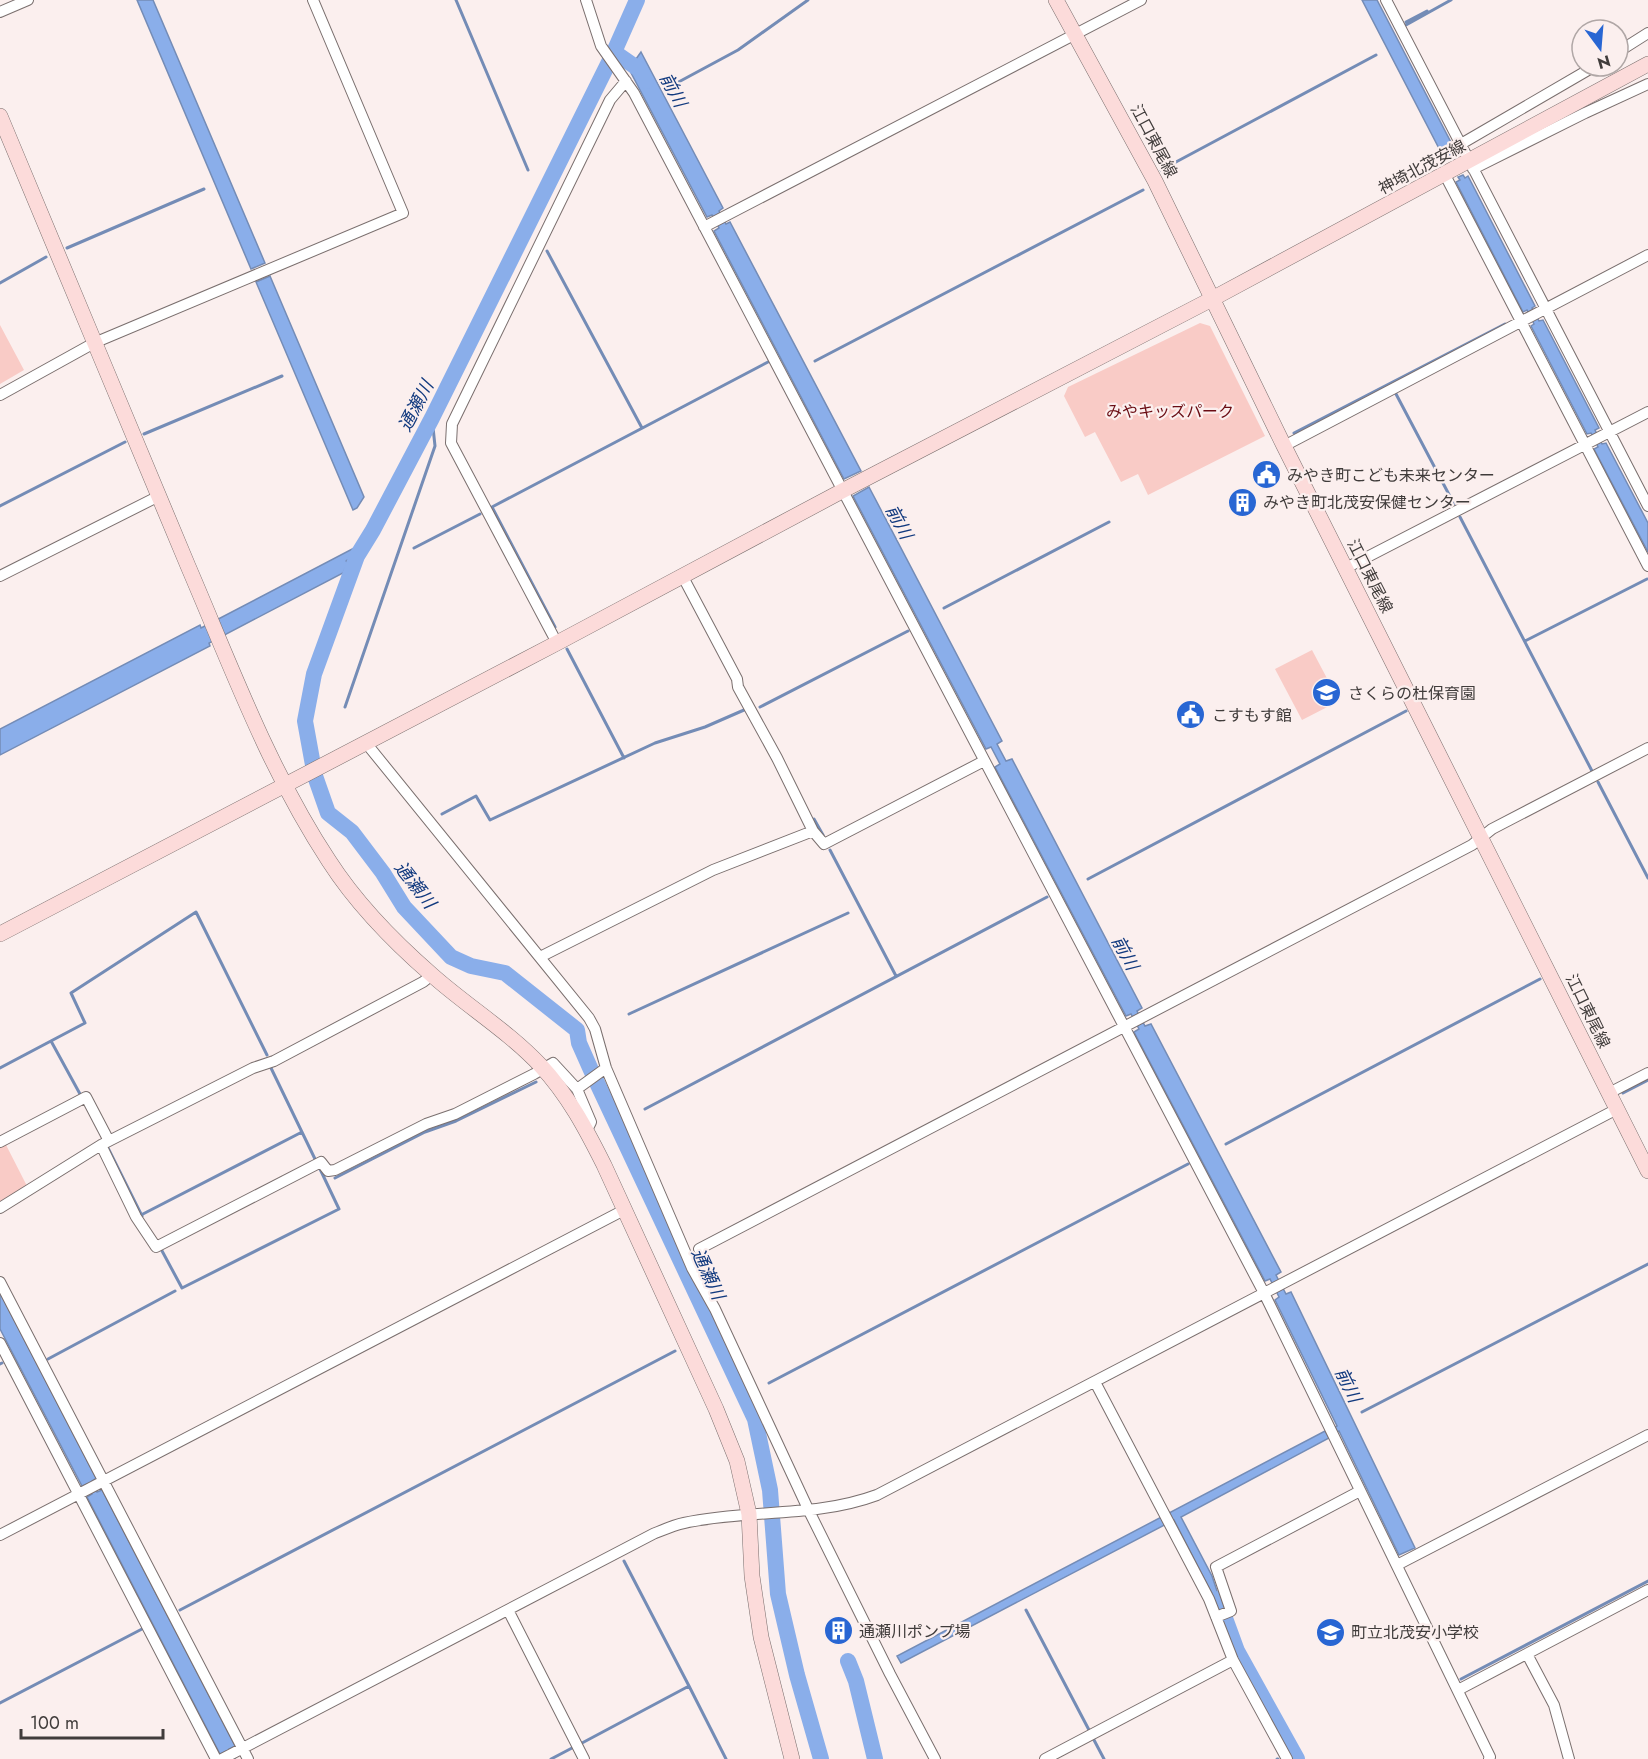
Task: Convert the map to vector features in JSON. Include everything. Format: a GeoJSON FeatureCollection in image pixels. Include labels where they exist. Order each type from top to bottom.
{"type":"FeatureCollection","features":[{"type":"Feature","properties":{"kind":"street"},"geometry":{"type":"LineString","coordinates":[[0,12],[28,0]]}},
{"type":"Feature","properties":{"kind":"street"},"geometry":{"type":"LineString","coordinates":[[0,394],[94,343],[403,213],[313,0]]}},
{"type":"Feature","properties":{"kind":"street"},"geometry":{"type":"LineString","coordinates":[[586,0],[601,46],[624,78],[709,224],[842,491],[984,761],[1134,1022],[1273,1288],[1360,1491],[1490,1759]]}},
{"type":"Feature","properties":{"kind":"street","name":"江口東尾線"},"geometry":{"type":"LineString","coordinates":[[1056,0],[1155,181],[1284,446],[1648,1171]]}},
{"type":"Feature","properties":{"kind":"street"},"geometry":{"type":"LineString","coordinates":[[709,224],[1141,0]]}},
{"type":"Feature","properties":{"kind":"street"},"geometry":{"type":"LineString","coordinates":[[1386,0],[1471,165],[1534,316],[1597,439],[1648,566]]}},
{"type":"Feature","properties":{"kind":"street"},"geometry":{"type":"LineString","coordinates":[[1630,44],[1648,33]]}},
{"type":"Feature","properties":{"kind":"street","name":"神埼北茂安線"},"geometry":{"type":"LineString","coordinates":[[0,934],[1445,175],[1471,165],[1648,64]]}},
{"type":"Feature","properties":{"kind":"street"},"geometry":{"type":"LineString","coordinates":[[557,643],[451,442],[452,424],[610,100],[624,78]]}},
{"type":"Feature","properties":{"kind":"street"},"geometry":{"type":"LineString","coordinates":[[1461,144],[1574,78]]}},
{"type":"Feature","properties":{"kind":"street"},"geometry":{"type":"LineString","coordinates":[[1471,165],[1648,84]]}},
{"type":"Feature","properties":{"kind":"street"},"geometry":{"type":"LineString","coordinates":[[1,123],[221,643],[304,824],[340,879],[378,922],[432,975],[514,1040],[542,1067],[568,1100],[587,1130],[728,1438],[740,1471],[754,1514],[752,1576],[758,1618],[792,1759]]}},
{"type":"Feature","properties":{"kind":"street"},"geometry":{"type":"LineString","coordinates":[[1445,175],[1534,316],[1597,439],[1648,506]]}},
{"type":"Feature","properties":{"kind":"street"},"geometry":{"type":"LineString","coordinates":[[1284,446],[1648,255]]}},
{"type":"Feature","properties":{"kind":"street"},"geometry":{"type":"LineString","coordinates":[[1346,568],[1648,412]]}},
{"type":"Feature","properties":{"kind":"street"},"geometry":{"type":"LineString","coordinates":[[0,576],[159,496]]}},
{"type":"Feature","properties":{"kind":"street"},"geometry":{"type":"LineString","coordinates":[[683,577],[813,831],[824,844],[984,761]]}},
{"type":"Feature","properties":{"kind":"street"},"geometry":{"type":"LineString","coordinates":[[366,742],[589,1018],[595,1029],[604,1070],[692,1268],[715,1309],[890,1674],[935,1759]]}},
{"type":"Feature","properties":{"kind":"street"},"geometry":{"type":"LineString","coordinates":[[699,1249],[1472,845],[1492,830],[1648,748]]}},
{"type":"Feature","properties":{"kind":"street"},"geometry":{"type":"LineString","coordinates":[[540,957],[713,870],[813,831]]}},
{"type":"Feature","properties":{"kind":"street"},"geometry":{"type":"LineString","coordinates":[[0,1208],[105,1143],[253,1068],[284,1055],[423,982],[432,975]]}},
{"type":"Feature","properties":{"kind":"street"},"geometry":{"type":"LineString","coordinates":[[0,1142],[86,1097],[136,1217],[156,1247],[321,1162],[328,1171],[335,1170],[426,1124],[455,1114],[534,1074],[542,1067],[552,1064],[578,1088],[591,1122],[587,1130]]}},
{"type":"Feature","properties":{"kind":"street"},"geometry":{"type":"LineString","coordinates":[[578,1088],[604,1070]]}},
{"type":"Feature","properties":{"kind":"street"},"geometry":{"type":"LineString","coordinates":[[1609,1093],[1648,1073]]}},
{"type":"Feature","properties":{"kind":"street"},"geometry":{"type":"LineString","coordinates":[[231,1754],[653,1534],[682,1523],[754,1514],[810,1511],[858,1502],[877,1495],[1617,1109]]}},
{"type":"Feature","properties":{"kind":"street"},"geometry":{"type":"LineString","coordinates":[[0,1535],[624,1210]]}},
{"type":"Feature","properties":{"kind":"street"},"geometry":{"type":"LineString","coordinates":[[0,1282],[91,1488],[216,1759]]}},
{"type":"Feature","properties":{"kind":"street"},"geometry":{"type":"LineString","coordinates":[[0,1343],[91,1488],[231,1754],[248,1759]]}},
{"type":"Feature","properties":{"kind":"street"},"geometry":{"type":"LineString","coordinates":[[1095,1382],[1209,1599],[1221,1615],[1233,1660],[1287,1759]]}},
{"type":"Feature","properties":{"kind":"street"},"geometry":{"type":"LineString","coordinates":[[1397,1565],[1648,1435]]}},
{"type":"Feature","properties":{"kind":"street"},"geometry":{"type":"LineString","coordinates":[[1221,1615],[1231,1611],[1216,1567],[1360,1491]]}},
{"type":"Feature","properties":{"kind":"street"},"geometry":{"type":"LineString","coordinates":[[1458,1690],[1648,1590]]}},
{"type":"Feature","properties":{"kind":"street"},"geometry":{"type":"LineString","coordinates":[[508,1610],[584,1759]]}},
{"type":"Feature","properties":{"kind":"street"},"geometry":{"type":"LineString","coordinates":[[1527,1654],[1554,1705],[1569,1759]]}},
{"type":"Feature","properties":{"kind":"street"},"geometry":{"type":"LineString","coordinates":[[1045,1759],[1233,1660]]}},
{"type":"Feature","properties":{"kind":"green space","name":"みやキッズパーク"},"geometry":{"type":"Polygon","coordinates":[[[1200,323],[1210,326],[1265,436],[1148,495],[1138,474],[1121,482],[1095,432],[1085,437],[1064,396],[1068,387],[1200,323]]]}},
{"type":"Feature","properties":{"kind":"green space"},"geometry":{"type":"Polygon","coordinates":[[[0,325],[24,370],[0,384],[0,325]]]}},
{"type":"Feature","properties":{"kind":"green space"},"geometry":{"type":"Polygon","coordinates":[[[1312,650],[1339,701],[1302,720],[1275,669],[1312,650]]]}},
{"type":"Feature","properties":{"kind":"green space"},"geometry":{"type":"Polygon","coordinates":[[[5,1143],[27,1186],[0,1203],[0,1146],[5,1143]]]}},
{"type":"Feature","properties":{"kind":"water"},"geometry":{"type":"Polygon","coordinates":[[[137,0],[153,0],[265,263],[251,269],[137,0]]]}},
{"type":"Feature","properties":{"kind":"water"},"geometry":{"type":"Polygon","coordinates":[[[1362,0],[1377,0],[1456,152],[1444,158],[1362,0]]]}},
{"type":"Feature","properties":{"kind":"water"},"geometry":{"type":"Polygon","coordinates":[[[641,52],[723,208],[719,211],[726,224],[730,222],[861,471],[844,479],[714,231],[719,228],[712,215],[707,217],[630,71],[641,52]]]}},
{"type":"Feature","properties":{"kind":"water"},"geometry":{"type":"Polygon","coordinates":[[[1463,175],[1465,178],[1468,176],[1535,306],[1532,308],[1539,321],[1543,320],[1599,428],[1595,430],[1602,444],[1606,443],[1648,523],[1648,552],[1594,449],[1598,447],[1591,433],[1587,434],[1531,326],[1534,324],[1527,310],[1523,312],[1456,182],[1460,180],[1458,177],[1463,175]]]}},
{"type":"Feature","properties":{"kind":"water"},"geometry":{"type":"Polygon","coordinates":[[[270,276],[364,497],[353,510],[256,282],[270,276]]]}},
{"type":"Feature","properties":{"kind":"water"},"geometry":{"type":"Polygon","coordinates":[[[869,487],[1002,741],[997,744],[1006,761],[1012,759],[1142,1008],[1137,1011],[1145,1026],[1151,1024],[1281,1272],[1276,1275],[1286,1294],[1291,1292],[1415,1548],[1399,1555],[1339,1431],[1337,1432],[1335,1427],[1337,1426],[1275,1300],[1279,1297],[1270,1279],[1265,1281],[1134,1032],[1139,1029],[1131,1014],[1126,1016],[995,767],[1000,764],[991,747],[986,749],[853,496],[869,487]]]}},
{"type":"Feature","properties":{"kind":"water"},"geometry":{"type":"Polygon","coordinates":[[[356,547],[343,573],[209,643],[210,646],[0,755],[0,729],[356,547]]]}},
{"type":"Feature","properties":{"kind":"water"},"geometry":{"type":"Polygon","coordinates":[[[0,1292],[96,1478],[92,1481],[97,1492],[102,1490],[235,1746],[229,1749],[235,1759],[230,1759],[226,1751],[220,1754],[87,1497],[92,1494],[87,1484],[82,1486],[0,1329],[0,1292]]]}},
{"type":"Feature","properties":{"kind":"water"},"geometry":{"type":"Polygon","coordinates":[[[1325,1431],[1329,1438],[1181,1517],[1212,1576],[1222,1606],[1219,1607],[1174,1520],[901,1663],[897,1656],[1325,1431]]]}},
{"type":"Feature","properties":{"kind":"waterway"},"geometry":{"type":"LineString","coordinates":[[456,0],[528,170]]}},
{"type":"Feature","properties":{"kind":"waterway","name":"通瀬川"},"geometry":{"type":"LineString","coordinates":[[637,0],[614,52],[432,418],[357,556],[314,674],[305,721],[315,776],[328,813],[352,832],[383,873],[404,907],[451,957],[471,966],[505,973],[577,1030],[579,1043],[591,1070],[755,1419],[770,1490],[778,1594],[797,1675],[821,1759]]}},
{"type":"Feature","properties":{"kind":"waterway"},"geometry":{"type":"LineString","coordinates":[[673,85],[738,50],[808,0]]}},
{"type":"Feature","properties":{"kind":"waterway"},"geometry":{"type":"LineString","coordinates":[[1406,25],[1451,0]]}},
{"type":"Feature","properties":{"kind":"waterway"},"geometry":{"type":"LineString","coordinates":[[1406,22],[1427,11]]}},
{"type":"Feature","properties":{"kind":"waterway","name":"前川"},"geometry":{"type":"LineString","coordinates":[[614,52],[640,70],[646,81]]}},
{"type":"Feature","properties":{"kind":"waterway"},"geometry":{"type":"LineString","coordinates":[[1161,170],[1376,55]]}},
{"type":"Feature","properties":{"kind":"waterway"},"geometry":{"type":"LineString","coordinates":[[67,248],[204,189]]}},
{"type":"Feature","properties":{"kind":"waterway"},"geometry":{"type":"LineString","coordinates":[[815,361],[1143,190]]}},
{"type":"Feature","properties":{"kind":"waterway"},"geometry":{"type":"LineString","coordinates":[[547,251],[642,428]]}},
{"type":"Feature","properties":{"kind":"waterway"},"geometry":{"type":"LineString","coordinates":[[0,283],[46,257]]}},
{"type":"Feature","properties":{"kind":"waterway"},"geometry":{"type":"LineString","coordinates":[[1294,433],[1505,324]]}},
{"type":"Feature","properties":{"kind":"waterway"},"geometry":{"type":"LineString","coordinates":[[555,627],[492,507],[768,362]]}},
{"type":"Feature","properties":{"kind":"waterway"},"geometry":{"type":"LineString","coordinates":[[144,434],[282,376]]}},
{"type":"Feature","properties":{"kind":"waterway"},"geometry":{"type":"LineString","coordinates":[[1396,394],[1454,504]]}},
{"type":"Feature","properties":{"kind":"waterway"},"geometry":{"type":"LineString","coordinates":[[345,707],[435,446],[432,418]]}},
{"type":"Feature","properties":{"kind":"waterway"},"geometry":{"type":"LineString","coordinates":[[0,506],[125,442]]}},
{"type":"Feature","properties":{"kind":"waterway"},"geometry":{"type":"LineString","coordinates":[[414,548],[480,514]]}},
{"type":"Feature","properties":{"kind":"waterway"},"geometry":{"type":"LineString","coordinates":[[1460,517],[1592,771]]}},
{"type":"Feature","properties":{"kind":"waterway"},"geometry":{"type":"LineString","coordinates":[[944,608],[1109,522]]}},
{"type":"Feature","properties":{"kind":"waterway","name":"通瀬川"},"geometry":{"type":"LineString","coordinates":[[347,561],[357,556]]}},
{"type":"Feature","properties":{"kind":"waterway"},"geometry":{"type":"LineString","coordinates":[[1525,641],[1647,579]]}},
{"type":"Feature","properties":{"kind":"waterway"},"geometry":{"type":"LineString","coordinates":[[760,707],[908,631]]}},
{"type":"Feature","properties":{"kind":"waterway"},"geometry":{"type":"LineString","coordinates":[[567,649],[624,758]]}},
{"type":"Feature","properties":{"kind":"waterway"},"geometry":{"type":"LineString","coordinates":[[442,814],[476,796],[490,820],[655,743],[705,727],[744,710]]}},
{"type":"Feature","properties":{"kind":"waterway"},"geometry":{"type":"LineString","coordinates":[[1088,879],[1406,711]]}},
{"type":"Feature","properties":{"kind":"waterway"},"geometry":{"type":"LineString","coordinates":[[1598,782],[1648,878]]}},
{"type":"Feature","properties":{"kind":"waterway"},"geometry":{"type":"LineString","coordinates":[[814,819],[823,835]]}},
{"type":"Feature","properties":{"kind":"waterway"},"geometry":{"type":"LineString","coordinates":[[830,850],[896,976]]}},
{"type":"Feature","properties":{"kind":"waterway"},"geometry":{"type":"LineString","coordinates":[[645,1109],[1047,897]]}},
{"type":"Feature","properties":{"kind":"waterway"},"geometry":{"type":"LineString","coordinates":[[0,1068],[85,1023],[71,993],[196,912],[267,1055]]}},
{"type":"Feature","properties":{"kind":"waterway"},"geometry":{"type":"LineString","coordinates":[[629,1014],[848,913]]}},
{"type":"Feature","properties":{"kind":"waterway"},"geometry":{"type":"LineString","coordinates":[[1226,1144],[1540,979]]}},
{"type":"Feature","properties":{"kind":"waterway"},"geometry":{"type":"LineString","coordinates":[[51,1041],[80,1094]]}},
{"type":"Feature","properties":{"kind":"waterway"},"geometry":{"type":"LineString","coordinates":[[271,1068],[315,1159]]}},
{"type":"Feature","properties":{"kind":"waterway"},"geometry":{"type":"LineString","coordinates":[[1623,1093],[1648,1080]]}},
{"type":"Feature","properties":{"kind":"waterway"},"geometry":{"type":"LineString","coordinates":[[335,1178],[425,1132],[456,1121],[536,1082]]}},
{"type":"Feature","properties":{"kind":"waterway"},"geometry":{"type":"LineString","coordinates":[[141,1215],[302,1132]]}},
{"type":"Feature","properties":{"kind":"waterway"},"geometry":{"type":"LineString","coordinates":[[108,1148],[142,1216]]}},
{"type":"Feature","properties":{"kind":"waterway"},"geometry":{"type":"LineString","coordinates":[[769,1383],[1188,1164]]}},
{"type":"Feature","properties":{"kind":"waterway"},"geometry":{"type":"LineString","coordinates":[[161,1249],[182,1288],[339,1209],[320,1169]]}},
{"type":"Feature","properties":{"kind":"waterway"},"geometry":{"type":"LineString","coordinates":[[1362,1412],[1648,1264]]}},
{"type":"Feature","properties":{"kind":"waterway"},"geometry":{"type":"LineString","coordinates":[[48,1359],[175,1291]]}},
{"type":"Feature","properties":{"kind":"waterway"},"geometry":{"type":"LineString","coordinates":[[180,1610],[675,1351]]}},
{"type":"Feature","properties":{"kind":"waterway"},"geometry":{"type":"LineString","coordinates":[[624,1561],[689,1686]]}},
{"type":"Feature","properties":{"kind":"waterway"},"geometry":{"type":"LineString","coordinates":[[1461,1679],[1648,1581]]}},
{"type":"Feature","properties":{"kind":"waterway","name":"前川"},"geometry":{"type":"LineString","coordinates":[[1218,1599],[1237,1651],[1297,1759]]}},
{"type":"Feature","properties":{"kind":"waterway"},"geometry":{"type":"LineString","coordinates":[[1026,1610],[1089,1730]]}},
{"type":"Feature","properties":{"kind":"waterway"},"geometry":{"type":"LineString","coordinates":[[0,1703],[142,1629]]}},
{"type":"Feature","properties":{"kind":"waterway"},"geometry":{"type":"LineString","coordinates":[[848,1661],[856,1681],[875,1759]]}},
{"type":"Feature","properties":{"kind":"waterway"},"geometry":{"type":"LineString","coordinates":[[582,1743],[689,1686],[726,1759]]}},
{"type":"Feature","properties":{"kind":"waterway"},"geometry":{"type":"LineString","coordinates":[[1094,1740],[1104,1759]]}},
{"type":"Feature","properties":{"kind":"waterway"},"geometry":{"type":"LineString","coordinates":[[551,1759],[572,1748]]}},
{"type":"Feature","properties":{"kind":"place","name":"みやき町こども未来センター"},"geometry":{"type":"Point","coordinates":[1266,475]}},
{"type":"Feature","properties":{"kind":"place","name":"みやき町北茂安保健センター"},"geometry":{"type":"Point","coordinates":[1242,502]}},
{"type":"Feature","properties":{"kind":"place","name":"さくらの杜保育園"},"geometry":{"type":"Point","coordinates":[1327,693]}},
{"type":"Feature","properties":{"kind":"place","name":"こすもす館"},"geometry":{"type":"Point","coordinates":[1191,715]}},
{"type":"Feature","properties":{"kind":"place","name":"通瀬川ポンプ場"},"geometry":{"type":"Point","coordinates":[838,1631]}},
{"type":"Feature","properties":{"kind":"place","name":"町立北茂安小学校"},"geometry":{"type":"Point","coordinates":[1330,1632]}}]}
